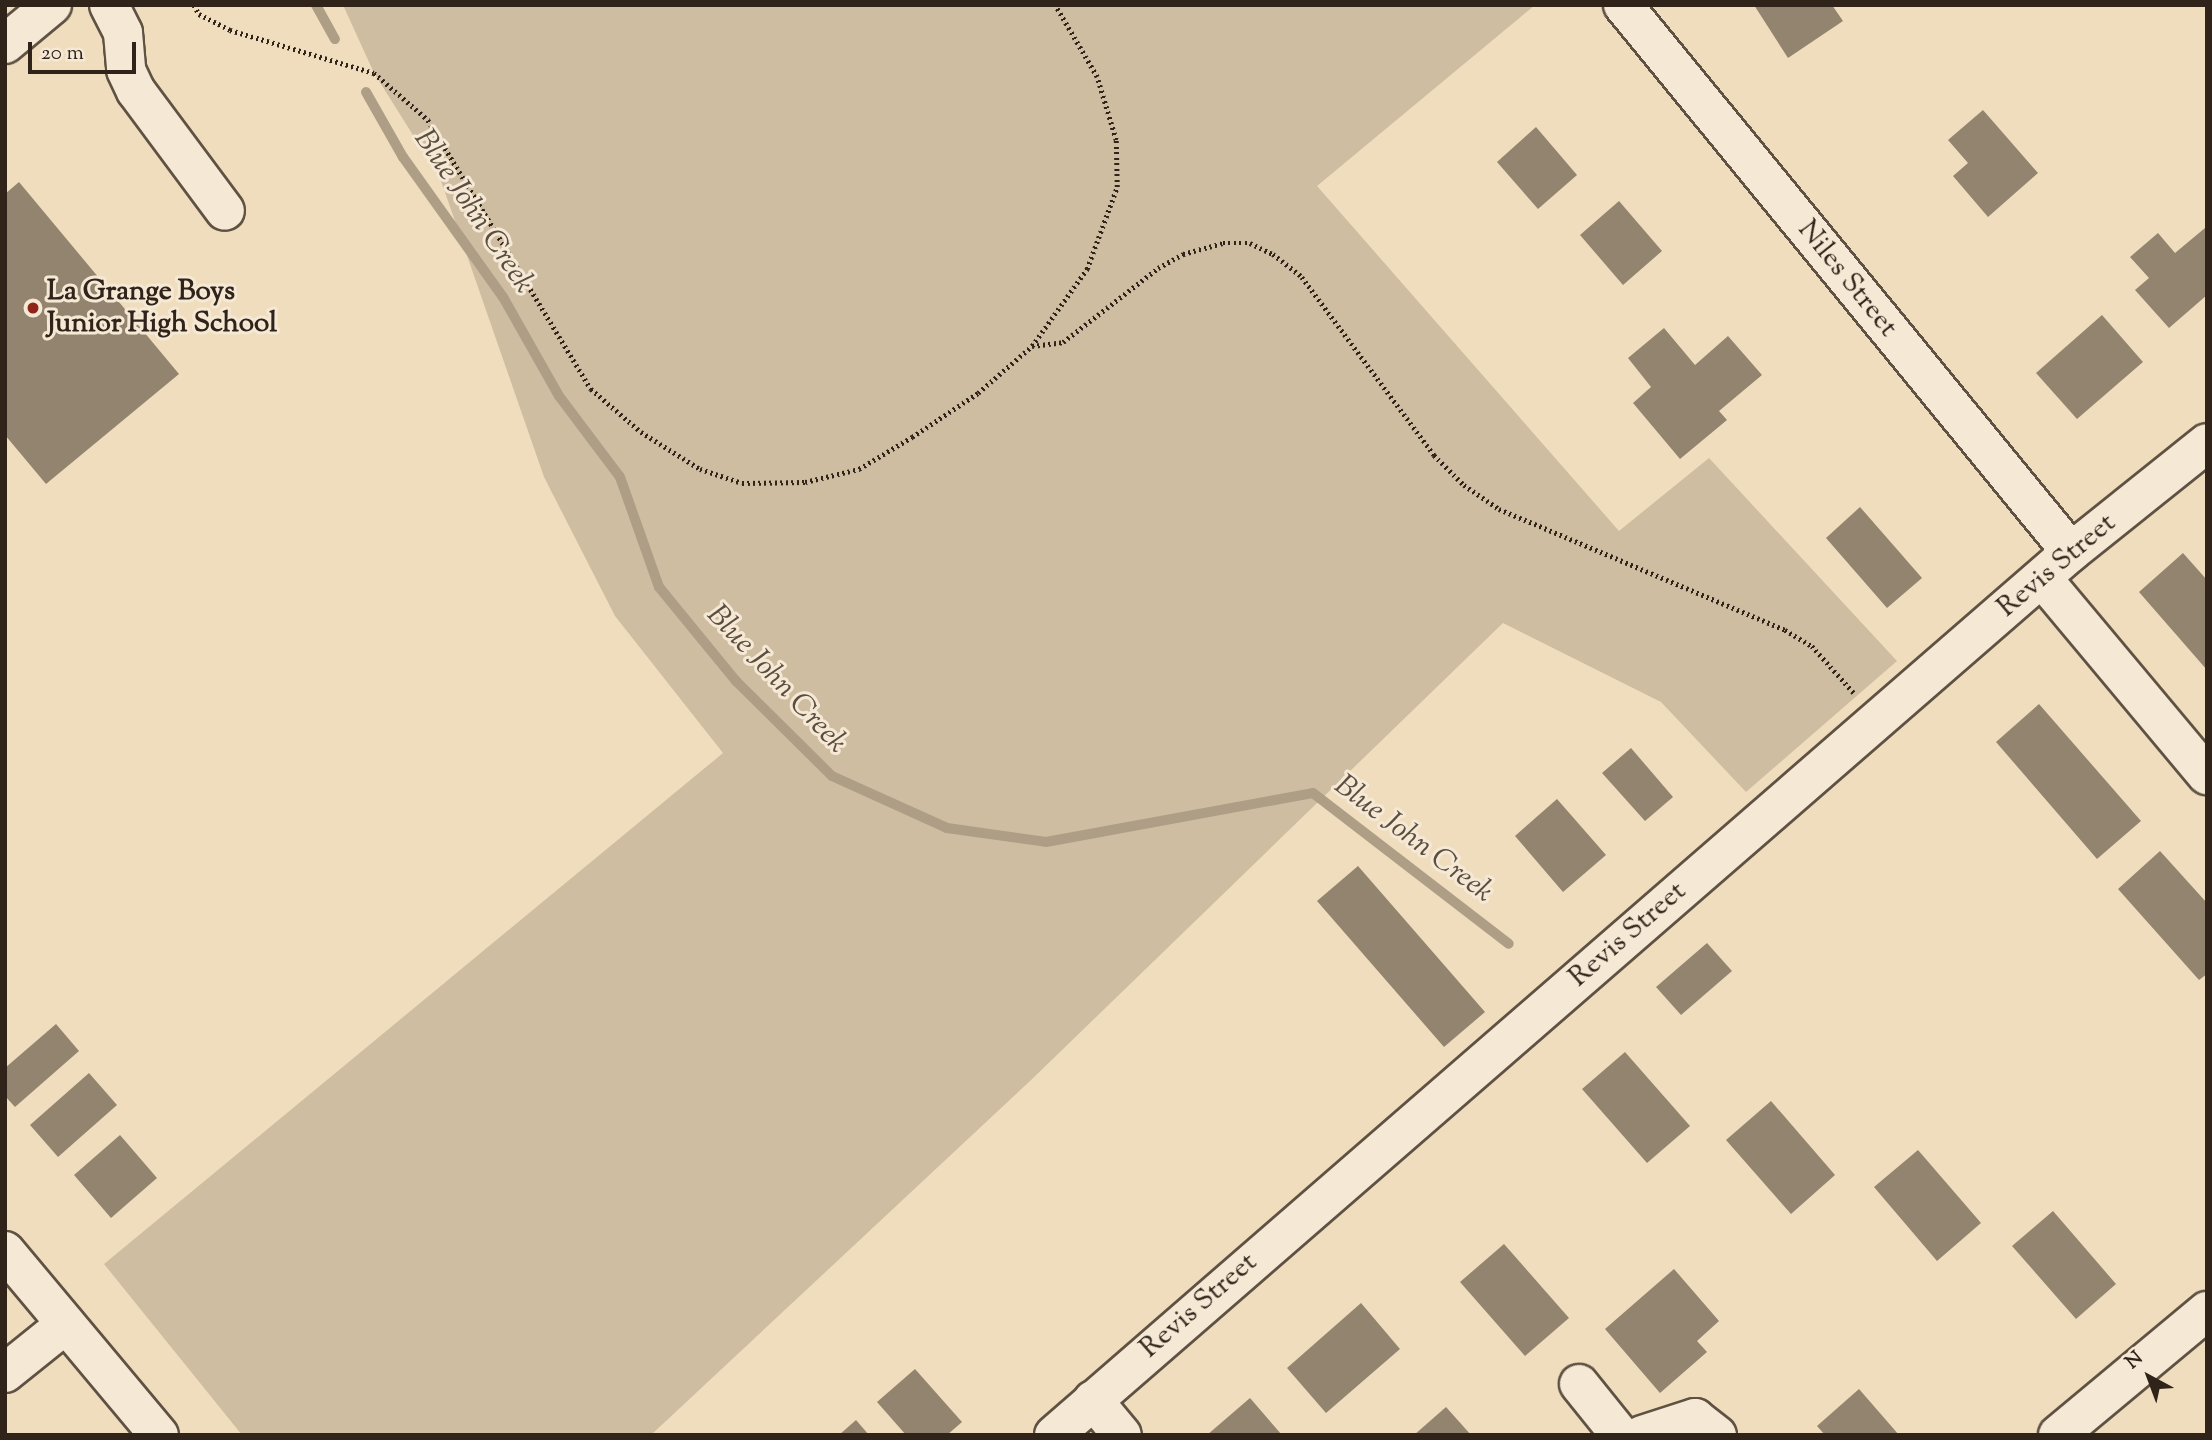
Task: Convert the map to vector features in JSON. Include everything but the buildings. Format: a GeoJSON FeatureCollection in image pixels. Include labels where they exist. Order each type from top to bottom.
{"type":"FeatureCollection","features":[{"type":"Feature","properties":{"kind":"street"},"geometry":{"type":"LineString","coordinates":[[5,44],[52,5]]}},
{"type":"Feature","properties":{"kind":"street"},"geometry":{"type":"LineString","coordinates":[[109,5],[122,33],[126,70],[136,91],[225,211]]}},
{"type":"Feature","properties":{"kind":"street","name":"Niles Street"},"geometry":{"type":"LineString","coordinates":[[1623,5],[2071,552]]}},
{"type":"Feature","properties":{"kind":"street","name":"Revis Street"},"geometry":{"type":"LineString","coordinates":[[1054,1435],[2071,552],[2207,443]]}},
{"type":"Feature","properties":{"kind":"street"},"geometry":{"type":"LineString","coordinates":[[2042,578],[2207,775]]}},
{"type":"Feature","properties":{"kind":"street"},"geometry":{"type":"LineString","coordinates":[[5,1251],[159,1435]]}},
{"type":"Feature","properties":{"kind":"street"},"geometry":{"type":"LineString","coordinates":[[2058,1435],[2207,1311]]}},
{"type":"Feature","properties":{"kind":"street"},"geometry":{"type":"LineString","coordinates":[[5,1373],[66,1324]]}},
{"type":"Feature","properties":{"kind":"street"},"geometry":{"type":"LineString","coordinates":[[1578,1384],[1620,1435]]}},
{"type":"Feature","properties":{"kind":"street"},"geometry":{"type":"LineString","coordinates":[[1093,1400],[1122,1435]]}},
{"type":"Feature","properties":{"kind":"street"},"geometry":{"type":"LineString","coordinates":[[1642,1435],[1695,1418],[1717,1435]]}},
{"type":"Feature","properties":{"kind":"path"},"geometry":{"type":"LineString","coordinates":[[194,5],[199,13],[230,30],[374,73],[428,120],[591,389],[641,432],[700,469],[741,483],[805,482],[859,469],[978,393],[1032,346],[1087,268],[1117,187],[1116,140],[1097,77],[1055,5]]}},
{"type":"Feature","properties":{"kind":"path"},"geometry":{"type":"LineString","coordinates":[[1032,346],[1063,342],[1158,268],[1183,254],[1223,243],[1250,243],[1273,254],[1302,277],[1434,455],[1464,485],[1499,509],[1785,630],[1819,653],[1877,720]]}},
{"type":"Feature","properties":{"kind":"shaded area"},"geometry":{"type":"Polygon","coordinates":[[[343,5],[1535,5],[1317,186],[1619,531],[1709,458],[1897,661],[1746,792],[1661,702],[1503,623],[1030,1081],[651,1435],[242,1435],[104,1264],[723,753],[615,616],[544,477],[440,178],[374,73],[343,5]]]}},
{"type":"Feature","properties":{"kind":"waterway","name":"Blue John Creek"},"geometry":{"type":"LineString","coordinates":[[316,5],[335,39]]}},
{"type":"Feature","properties":{"kind":"waterway","name":"Blue John Creek"},"geometry":{"type":"LineString","coordinates":[[366,92],[403,157],[503,297],[559,396],[620,477],[659,587],[736,681],[832,776],[947,828],[1046,842],[1313,793],[1509,944]]}},
{"type":"Feature","properties":{"kind":"place","name":"La Grange Boys Junior High School"},"geometry":{"type":"Point","coordinates":[33,308]}}]}
